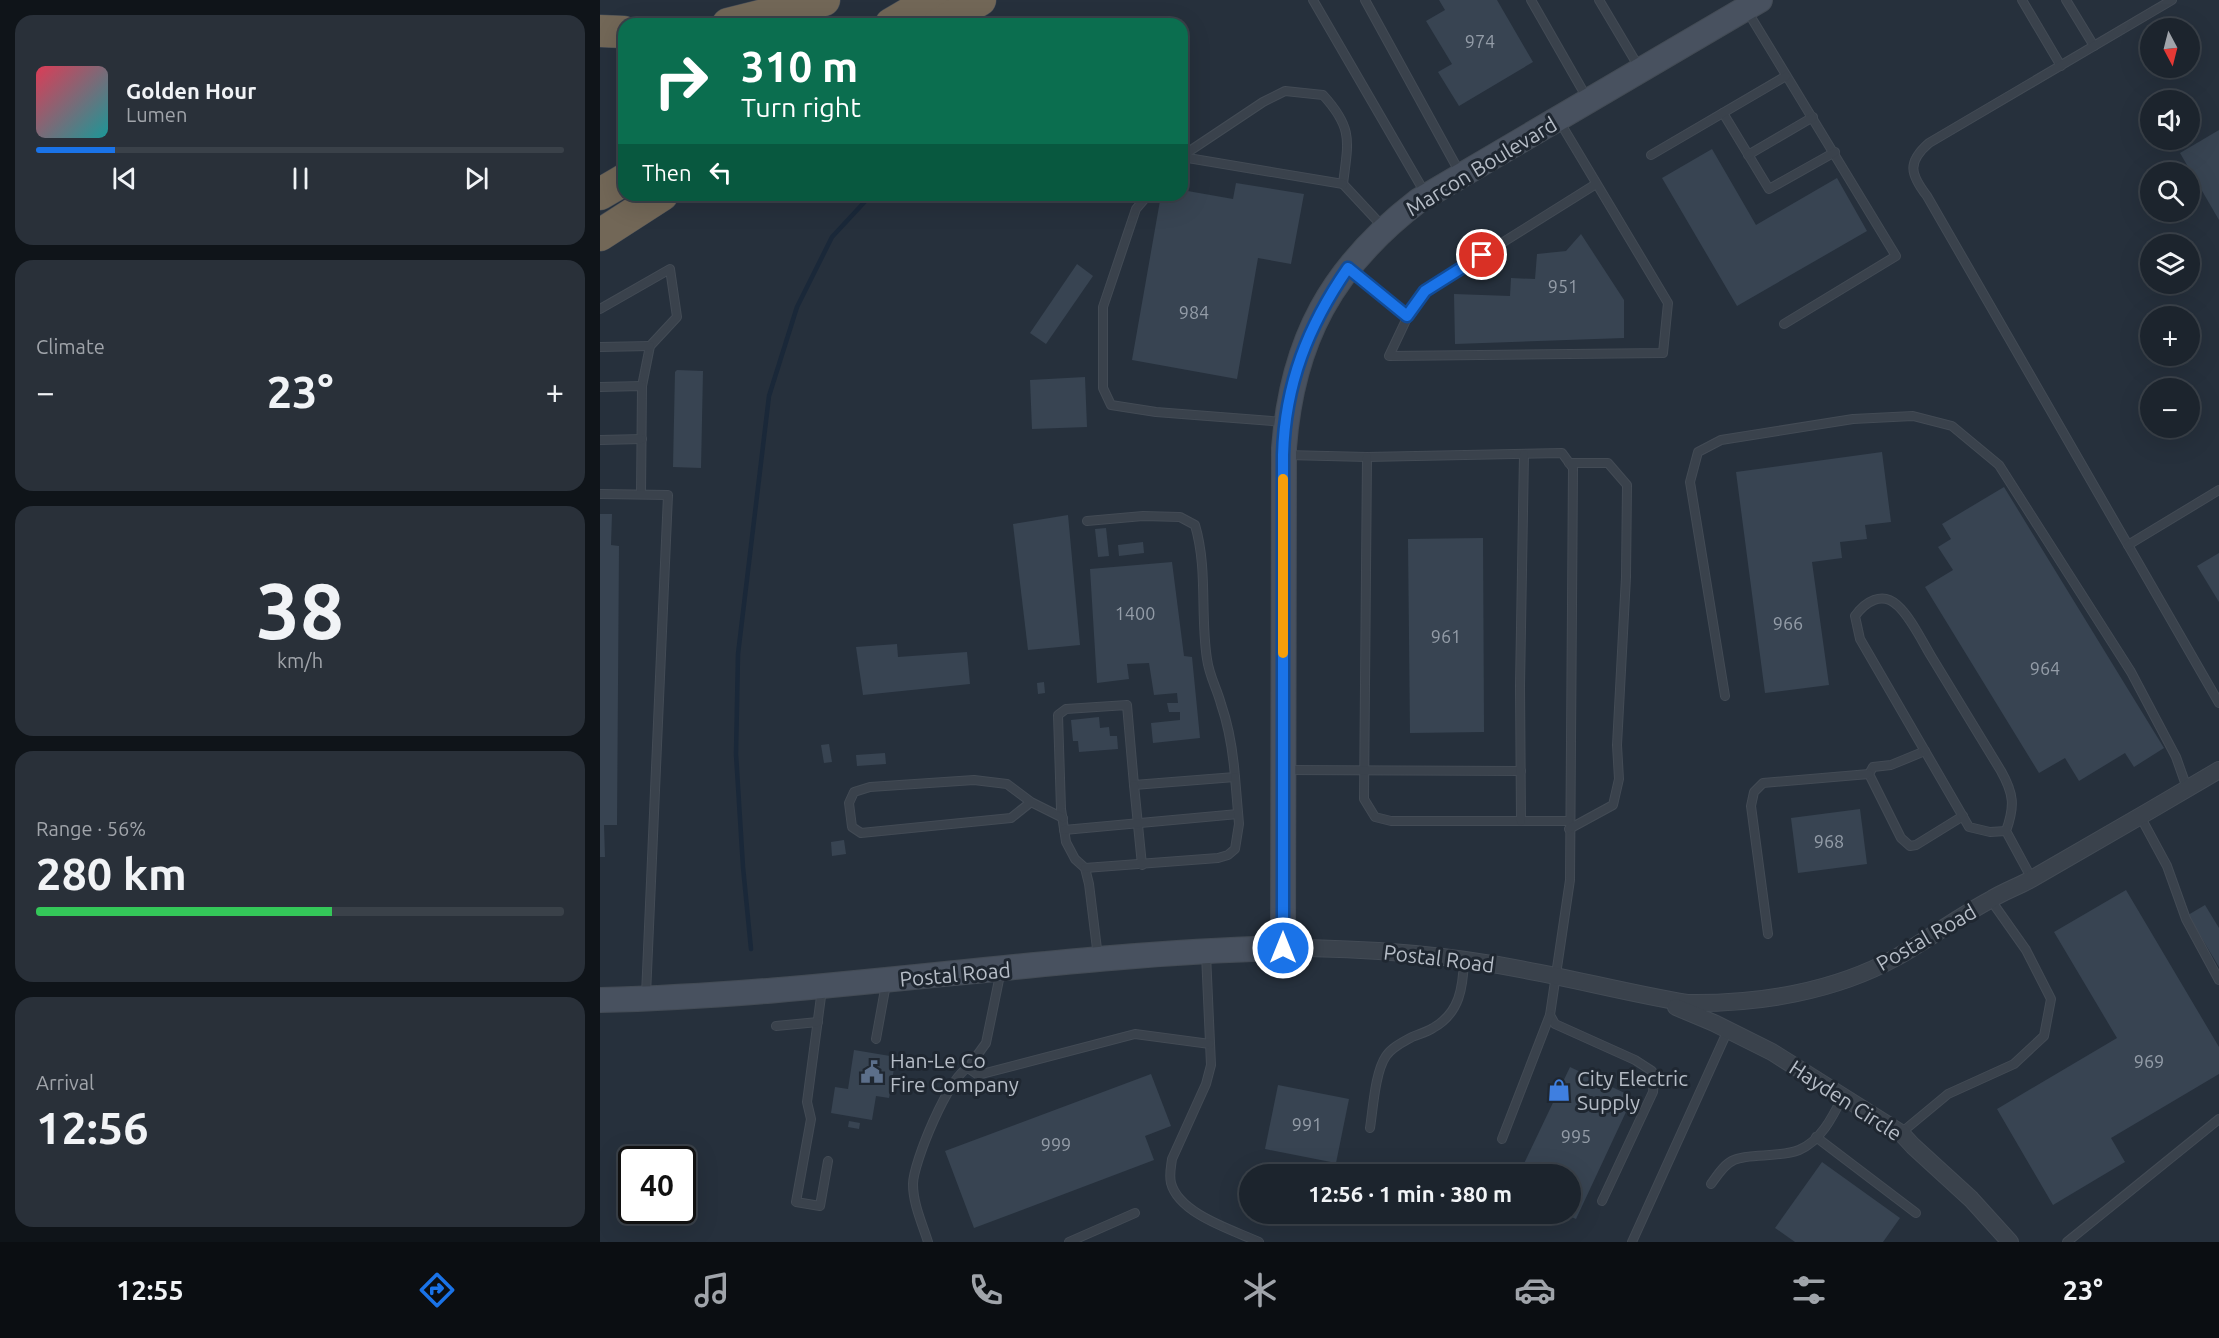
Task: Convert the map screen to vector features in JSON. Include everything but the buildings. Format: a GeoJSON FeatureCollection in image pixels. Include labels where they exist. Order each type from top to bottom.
{"type":"FeatureCollection","features":[{"type":"Feature","properties":{"kind":"highway"},"geometry":{"type":"LineString","coordinates":[[752,18],[824,0]]}},
{"type":"Feature","properties":{"kind":"highway"},"geometry":{"type":"LineString","coordinates":[[901,18],[932,0]]}},
{"type":"Feature","properties":{"kind":"highway"},"geometry":{"type":"LineString","coordinates":[[949,18],[980,0]]}},
{"type":"Feature","properties":{"kind":"highway"},"geometry":{"type":"LineString","coordinates":[[600,31],[618,32]]}},
{"type":"Feature","properties":{"kind":"highway"},"geometry":{"type":"LineString","coordinates":[[600,194],[618,184]]}},
{"type":"Feature","properties":{"kind":"highway"},"geometry":{"type":"LineString","coordinates":[[600,222],[637,201]]}},
{"type":"Feature","properties":{"kind":"highway"},"geometry":{"type":"LineString","coordinates":[[600,236],[653,201]]}},
{"type":"Feature","properties":{"kind":"street","name":"Marcon Boulevard"},"geometry":{"type":"LineString","coordinates":[[1283,948],[1283,455],[1292,384],[1301,352],[1324,304],[1348,268],[1385,228],[1427,196],[1753,4]]}},
{"type":"Feature","properties":{"kind":"street","name":"Postal Road"},"geometry":{"type":"LineString","coordinates":[[600,1000],[646,999],[823,986],[1206,951],[1283,948],[1380,951],[1464,960],[1687,1003],[1713,1004],[1798,993],[1865,973],[1897,957],[1990,899],[2032,879],[2219,770]]}},
{"type":"Feature","properties":{"kind":"street","name":"Hayden Circle"},"geometry":{"type":"LineString","coordinates":[[1655,998],[1772,1052],[1901,1132],[1913,1146],[1971,1199],[2010,1242]]}},
{"type":"Feature","properties":{"kind":"lane"},"geometry":{"type":"LineString","coordinates":[[1313,0],[1427,196]]}},
{"type":"Feature","properties":{"kind":"lane"},"geometry":{"type":"LineString","coordinates":[[1365,0],[1462,176]]}},
{"type":"Feature","properties":{"kind":"lane"},"geometry":{"type":"LineString","coordinates":[[1531,0],[1589,101]]}},
{"type":"Feature","properties":{"kind":"lane"},"geometry":{"type":"LineString","coordinates":[[1599,0],[1641,70]]}},
{"type":"Feature","properties":{"kind":"lane"},"geometry":{"type":"LineString","coordinates":[[2022,0],[2061,66]]}},
{"type":"Feature","properties":{"kind":"lane"},"geometry":{"type":"LineString","coordinates":[[2066,0],[2094,46]]}},
{"type":"Feature","properties":{"kind":"lane"},"geometry":{"type":"LineString","coordinates":[[2172,0],[1929,143],[1917,153],[1913,167],[1917,183],[1927,196],[2219,703]]}},
{"type":"Feature","properties":{"kind":"lane"},"geometry":{"type":"LineString","coordinates":[[1753,4],[1786,76],[1835,152],[1896,256],[1784,324]]}},
{"type":"Feature","properties":{"kind":"lane"},"geometry":{"type":"LineString","coordinates":[[1651,155],[1786,76]]}},
{"type":"Feature","properties":{"kind":"lane"},"geometry":{"type":"LineString","coordinates":[[1188,153],[1263,102],[1285,92],[1323,95],[1337,110],[1349,138],[1343,184]]}},
{"type":"Feature","properties":{"kind":"lane"},"geometry":{"type":"LineString","coordinates":[[1723,113],[1769,189],[1835,152]]}},
{"type":"Feature","properties":{"kind":"lane"},"geometry":{"type":"LineString","coordinates":[[1748,155],[1813,117]]}},
{"type":"Feature","properties":{"kind":"lane"},"geometry":{"type":"LineString","coordinates":[[1558,119],[1668,303],[1663,352],[1389,356],[1407,316],[1425,291],[1596,184]]}},
{"type":"Feature","properties":{"kind":"lane"},"geometry":{"type":"LineString","coordinates":[[1188,158],[1343,184],[1385,228]]}},
{"type":"Feature","properties":{"kind":"lane"},"geometry":{"type":"LineString","coordinates":[[1143,201],[1136,209],[1103,307],[1102,388],[1111,405],[1156,412],[1286,422]]}},
{"type":"Feature","properties":{"kind":"lane"},"geometry":{"type":"LineString","coordinates":[[1348,268],[1407,316]]}},
{"type":"Feature","properties":{"kind":"lane"},"geometry":{"type":"LineString","coordinates":[[600,309],[670,269],[677,317],[650,346],[642,386],[642,494]]}},
{"type":"Feature","properties":{"kind":"lane"},"geometry":{"type":"LineString","coordinates":[[600,347],[650,346]]}},
{"type":"Feature","properties":{"kind":"lane"},"geometry":{"type":"LineString","coordinates":[[600,387],[642,386]]}},
{"type":"Feature","properties":{"kind":"lane"},"geometry":{"type":"LineString","coordinates":[[1725,696],[1690,482],[1698,452],[1721,440],[1853,419],[1913,416],[1952,426],[1999,465],[2131,672],[2176,757],[2187,788]]}},
{"type":"Feature","properties":{"kind":"lane"},"geometry":{"type":"LineString","coordinates":[[600,440],[642,439]]}},
{"type":"Feature","properties":{"kind":"lane"},"geometry":{"type":"LineString","coordinates":[[1283,455],[1367,457],[1562,453],[1573,468],[1570,880],[1550,1015],[1502,1139]]}},
{"type":"Feature","properties":{"kind":"lane"},"geometry":{"type":"LineString","coordinates":[[1521,821],[1520,686],[1524,454]]}},
{"type":"Feature","properties":{"kind":"lane"},"geometry":{"type":"LineString","coordinates":[[1367,457],[1364,799],[1375,817],[1391,821],[1521,821],[1569,825],[1613,805],[1619,779],[1617,745],[1626,577],[1627,485],[1608,463],[1569,462]]}},
{"type":"Feature","properties":{"kind":"lane"},"geometry":{"type":"LineString","coordinates":[[2128,545],[2219,490]]}},
{"type":"Feature","properties":{"kind":"lane"},"geometry":{"type":"LineString","coordinates":[[600,494],[668,495],[646,999]]}},
{"type":"Feature","properties":{"kind":"lane"},"geometry":{"type":"LineString","coordinates":[[1085,868],[1142,866],[1218,858],[1228,855],[1235,849],[1239,824],[1230,740],[1207,660],[1203,629],[1202,547],[1195,525],[1180,517],[1143,516],[1087,521]]}},
{"type":"Feature","properties":{"kind":"lane"},"geometry":{"type":"LineString","coordinates":[[2006,831],[1989,832],[1969,827],[1860,639],[1855,616],[1869,601],[1883,598],[1897,604],[2011,788],[2013,805],[2006,831],[2032,879]]}},
{"type":"Feature","properties":{"kind":"lane"},"geometry":{"type":"LineString","coordinates":[[1098,960],[1085,868],[1075,859],[1066,842],[1058,715],[1066,709],[1127,705],[1142,866]]}},
{"type":"Feature","properties":{"kind":"lane"},"geometry":{"type":"LineString","coordinates":[[1869,774],[1873,767],[1891,765],[1925,751]]}},
{"type":"Feature","properties":{"kind":"lane"},"geometry":{"type":"LineString","coordinates":[[1283,770],[1521,771]]}},
{"type":"Feature","properties":{"kind":"lane"},"geometry":{"type":"LineString","coordinates":[[1869,774],[1901,838],[1910,846],[1916,845],[1963,816]]}},
{"type":"Feature","properties":{"kind":"lane"},"geometry":{"type":"LineString","coordinates":[[1768,934],[1751,806],[1754,792],[1763,783],[1869,774]]}},
{"type":"Feature","properties":{"kind":"lane"},"geometry":{"type":"LineString","coordinates":[[1134,785],[1235,777]]}},
{"type":"Feature","properties":{"kind":"lane"},"geometry":{"type":"LineString","coordinates":[[1030,802],[1011,818],[861,833],[852,826],[849,803],[854,792],[870,787],[974,780],[1007,783],[1030,802],[1063,818]]}},
{"type":"Feature","properties":{"kind":"lane"},"geometry":{"type":"LineString","coordinates":[[1065,830],[1238,814]]}},
{"type":"Feature","properties":{"kind":"lane"},"geometry":{"type":"LineString","coordinates":[[2140,816],[2167,866],[2186,919],[2219,980]]}},
{"type":"Feature","properties":{"kind":"lane"},"geometry":{"type":"LineString","coordinates":[[1901,1132],[1948,1094],[2014,1064],[2044,1036],[2052,999],[2026,950],[1990,899]]}},
{"type":"Feature","properties":{"kind":"lane"},"geometry":{"type":"LineString","coordinates":[[1206,951],[1211,1065],[1206,1084],[1172,1159],[1171,1184],[1181,1200],[1195,1212],[1259,1242]]}},
{"type":"Feature","properties":{"kind":"lane"},"geometry":{"type":"LineString","coordinates":[[1370,1128],[1380,1070],[1386,1056],[1399,1044],[1435,1027],[1450,1014],[1459,1001],[1464,960]]}},
{"type":"Feature","properties":{"kind":"lane"},"geometry":{"type":"LineString","coordinates":[[928,1242],[920,1224],[913,1183],[916,1163],[952,1083],[963,1070],[968,1068],[986,1043],[1001,970]]}},
{"type":"Feature","properties":{"kind":"lane"},"geometry":{"type":"LineString","coordinates":[[876,1039],[886,980]]}},
{"type":"Feature","properties":{"kind":"lane"},"geometry":{"type":"LineString","coordinates":[[823,986],[807,1102],[811,1119],[796,1202],[820,1206],[828,1161]]}},
{"type":"Feature","properties":{"kind":"lane"},"geometry":{"type":"LineString","coordinates":[[1550,1015],[1555,1024],[1635,1060],[1652,1071],[1653,1092],[1602,1201]]}},
{"type":"Feature","properties":{"kind":"lane"},"geometry":{"type":"LineString","coordinates":[[776,1026],[818,1022]]}},
{"type":"Feature","properties":{"kind":"lane"},"geometry":{"type":"LineString","coordinates":[[1632,1242],[1728,1030]]}},
{"type":"Feature","properties":{"kind":"lane"},"geometry":{"type":"LineString","coordinates":[[968,1068],[978,1075],[1136,1034],[1210,1044]]}},
{"type":"Feature","properties":{"kind":"lane"},"geometry":{"type":"LineString","coordinates":[[1711,1184],[1726,1165],[1734,1160],[1771,1157],[1800,1150],[1828,1124],[1843,1096]]}},
{"type":"Feature","properties":{"kind":"lane"},"geometry":{"type":"LineString","coordinates":[[2067,1242],[2219,1119]]}},
{"type":"Feature","properties":{"kind":"lane"},"geometry":{"type":"LineString","coordinates":[[1816,1137],[1916,1213]]}},
{"type":"Feature","properties":{"kind":"lane"},"geometry":{"type":"LineString","coordinates":[[1069,1242],[1135,1213]]}},
{"type":"Feature","properties":{"kind":"waterway"},"geometry":{"type":"LineString","coordinates":[[751,949],[736,754],[738,654],[769,396],[797,307],[832,237],[865,201]]}},
{"type":"Feature","properties":{"kind":"slow traffic"},"geometry":{"type":"LineString","coordinates":[[1283,479],[1283,653]]}},
{"type":"Feature","properties":{"kind":"place","name":"Han-Le Co Fire Company"},"geometry":{"type":"Point","coordinates":[872,1072]}},
{"type":"Feature","properties":{"kind":"place","name":"City Electric Supply"},"geometry":{"type":"Point","coordinates":[1559,1090]}},
{"type":"Feature","properties":{"kind":"route"},"geometry":{"type":"LineString","coordinates":[[1283,948],[1283,455],[1286,416],[1301,352],[1329,294],[1348,268],[1407,316],[1425,291],[1482,255]]}}]}
